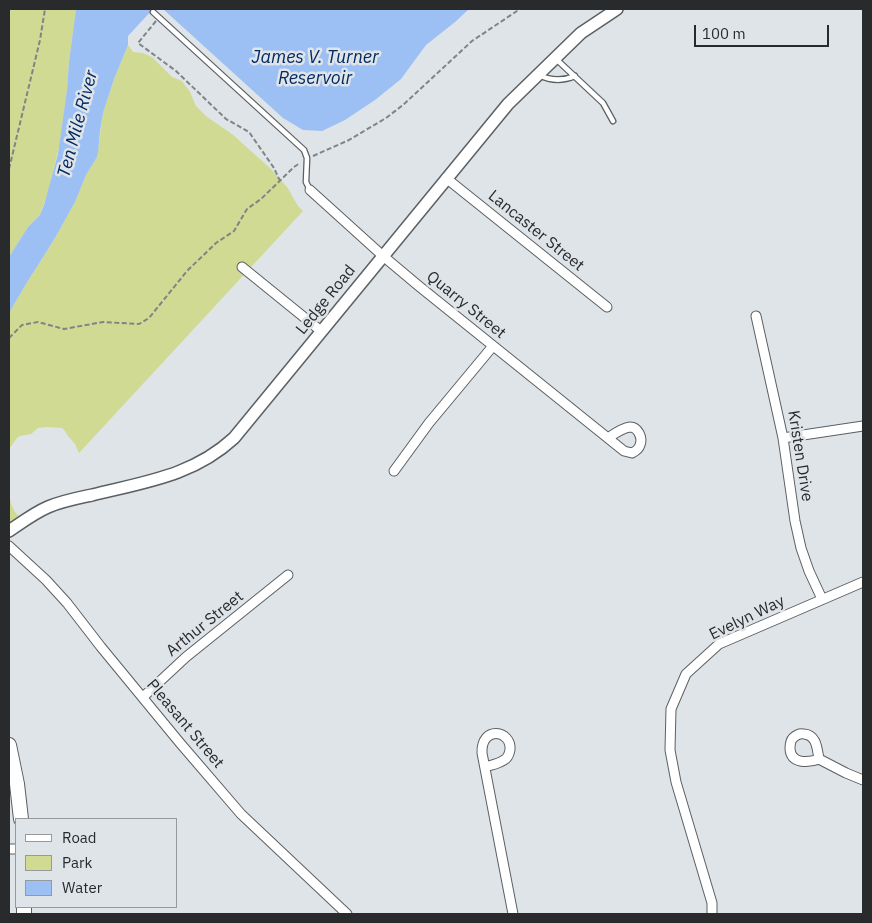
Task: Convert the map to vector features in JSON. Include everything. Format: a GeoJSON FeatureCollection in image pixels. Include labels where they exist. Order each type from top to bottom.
{"type":"FeatureCollection","features":[{"type":"Feature","properties":{"kind":"main road"},"geometry":{"type":"LineString","coordinates":[[9,745],[17,784],[20,818]]}},
{"type":"Feature","properties":{"kind":"street","name":"Ledge Road"},"geometry":{"type":"LineString","coordinates":[[9,531],[47,507],[171,475],[195,466],[234,438],[508,104],[581,33],[617,9]]}},
{"type":"Feature","properties":{"kind":"street","name":"Lancaster Street"},"geometry":{"type":"LineString","coordinates":[[446,178],[607,307]]}},
{"type":"Feature","properties":{"kind":"street","name":"Quarry Street"},"geometry":{"type":"LineString","coordinates":[[310,190],[383,256],[608,438]]}},
{"type":"Feature","properties":{"kind":"street"},"geometry":{"type":"LineString","coordinates":[[242,267],[321,331]]}},
{"type":"Feature","properties":{"kind":"street","name":"Kristen Drive"},"geometry":{"type":"LineString","coordinates":[[756,316],[783,438],[799,539],[809,571],[822,598]]}},
{"type":"Feature","properties":{"kind":"street"},"geometry":{"type":"LineString","coordinates":[[394,471],[429,423],[493,346]]}},
{"type":"Feature","properties":{"kind":"street"},"geometry":{"type":"LineString","coordinates":[[783,438],[863,426]]}},
{"type":"Feature","properties":{"kind":"street","name":"Pleasant Street"},"geometry":{"type":"LineString","coordinates":[[9,546],[46,580],[67,603],[180,743],[241,814],[347,914]]}},
{"type":"Feature","properties":{"kind":"street","name":"Arthur Street"},"geometry":{"type":"LineString","coordinates":[[143,697],[186,657],[288,575]]}},
{"type":"Feature","properties":{"kind":"street","name":"Evelyn Way"},"geometry":{"type":"LineString","coordinates":[[712,914],[712,903],[676,782],[670,750],[671,709],[686,674],[719,644],[822,598],[863,582]]}},
{"type":"Feature","properties":{"kind":"street"},"geometry":{"type":"LineString","coordinates":[[819,759],[863,780]]}},
{"type":"Feature","properties":{"kind":"street"},"geometry":{"type":"LineString","coordinates":[[484,767],[513,914]]}},
{"type":"Feature","properties":{"kind":"lane"},"geometry":{"type":"LineString","coordinates":[[153,12],[304,150],[307,158],[306,182],[310,190]]}},
{"type":"Feature","properties":{"kind":"lane"},"geometry":{"type":"LineString","coordinates":[[555,58],[603,103],[613,121]]}},
{"type":"Feature","properties":{"kind":"lane"},"geometry":{"type":"LineString","coordinates":[[538,75],[547,79],[566,79],[575,76]]}},
{"type":"Feature","properties":{"kind":"path"},"geometry":{"type":"LineString","coordinates":[[9,169],[40,40],[45,9]]}},
{"type":"Feature","properties":{"kind":"path"},"geometry":{"type":"LineString","coordinates":[[9,338],[22,325],[38,322],[64,329],[103,322],[139,324],[149,318],[187,271],[216,243],[234,231],[247,209],[261,199],[294,167],[307,158],[349,140],[386,118],[403,106],[472,42],[520,9]]}},
{"type":"Feature","properties":{"kind":"path"},"geometry":{"type":"LineString","coordinates":[[159,17],[138,42],[176,71],[226,119],[249,132],[274,168],[280,181]]}},
{"type":"Feature","properties":{"kind":"green space"},"geometry":{"type":"Polygon","coordinates":[[[9,9],[76,9],[60,143],[48,192],[40,215],[28,227],[9,257],[9,9]]]}},
{"type":"Feature","properties":{"kind":"green space"},"geometry":{"type":"Polygon","coordinates":[[[128,45],[133,52],[143,53],[152,57],[172,77],[182,81],[190,92],[196,106],[207,117],[232,134],[271,169],[287,187],[303,211],[79,453],[75,444],[62,428],[47,427],[38,428],[31,434],[20,436],[9,449],[9,313],[55,238],[97,157],[103,113],[128,45]]]}},
{"type":"Feature","properties":{"kind":"green space"},"geometry":{"type":"Polygon","coordinates":[[[9,491],[12,506],[20,517],[9,529],[9,491]]]}},
{"type":"Feature","properties":{"kind":"water","name":"Ten Mile River"},"geometry":{"type":"Polygon","coordinates":[[[76,9],[153,9],[128,36],[128,45],[103,113],[97,157],[55,238],[9,313],[9,257],[28,227],[40,215],[58,154],[76,9]]]}},
{"type":"Feature","properties":{"kind":"water","name":"James V. Turner Reservoir"},"geometry":{"type":"Polygon","coordinates":[[[163,9],[469,9],[426,45],[401,79],[375,100],[345,120],[322,131],[303,130],[283,118],[163,9]]]}}]}
